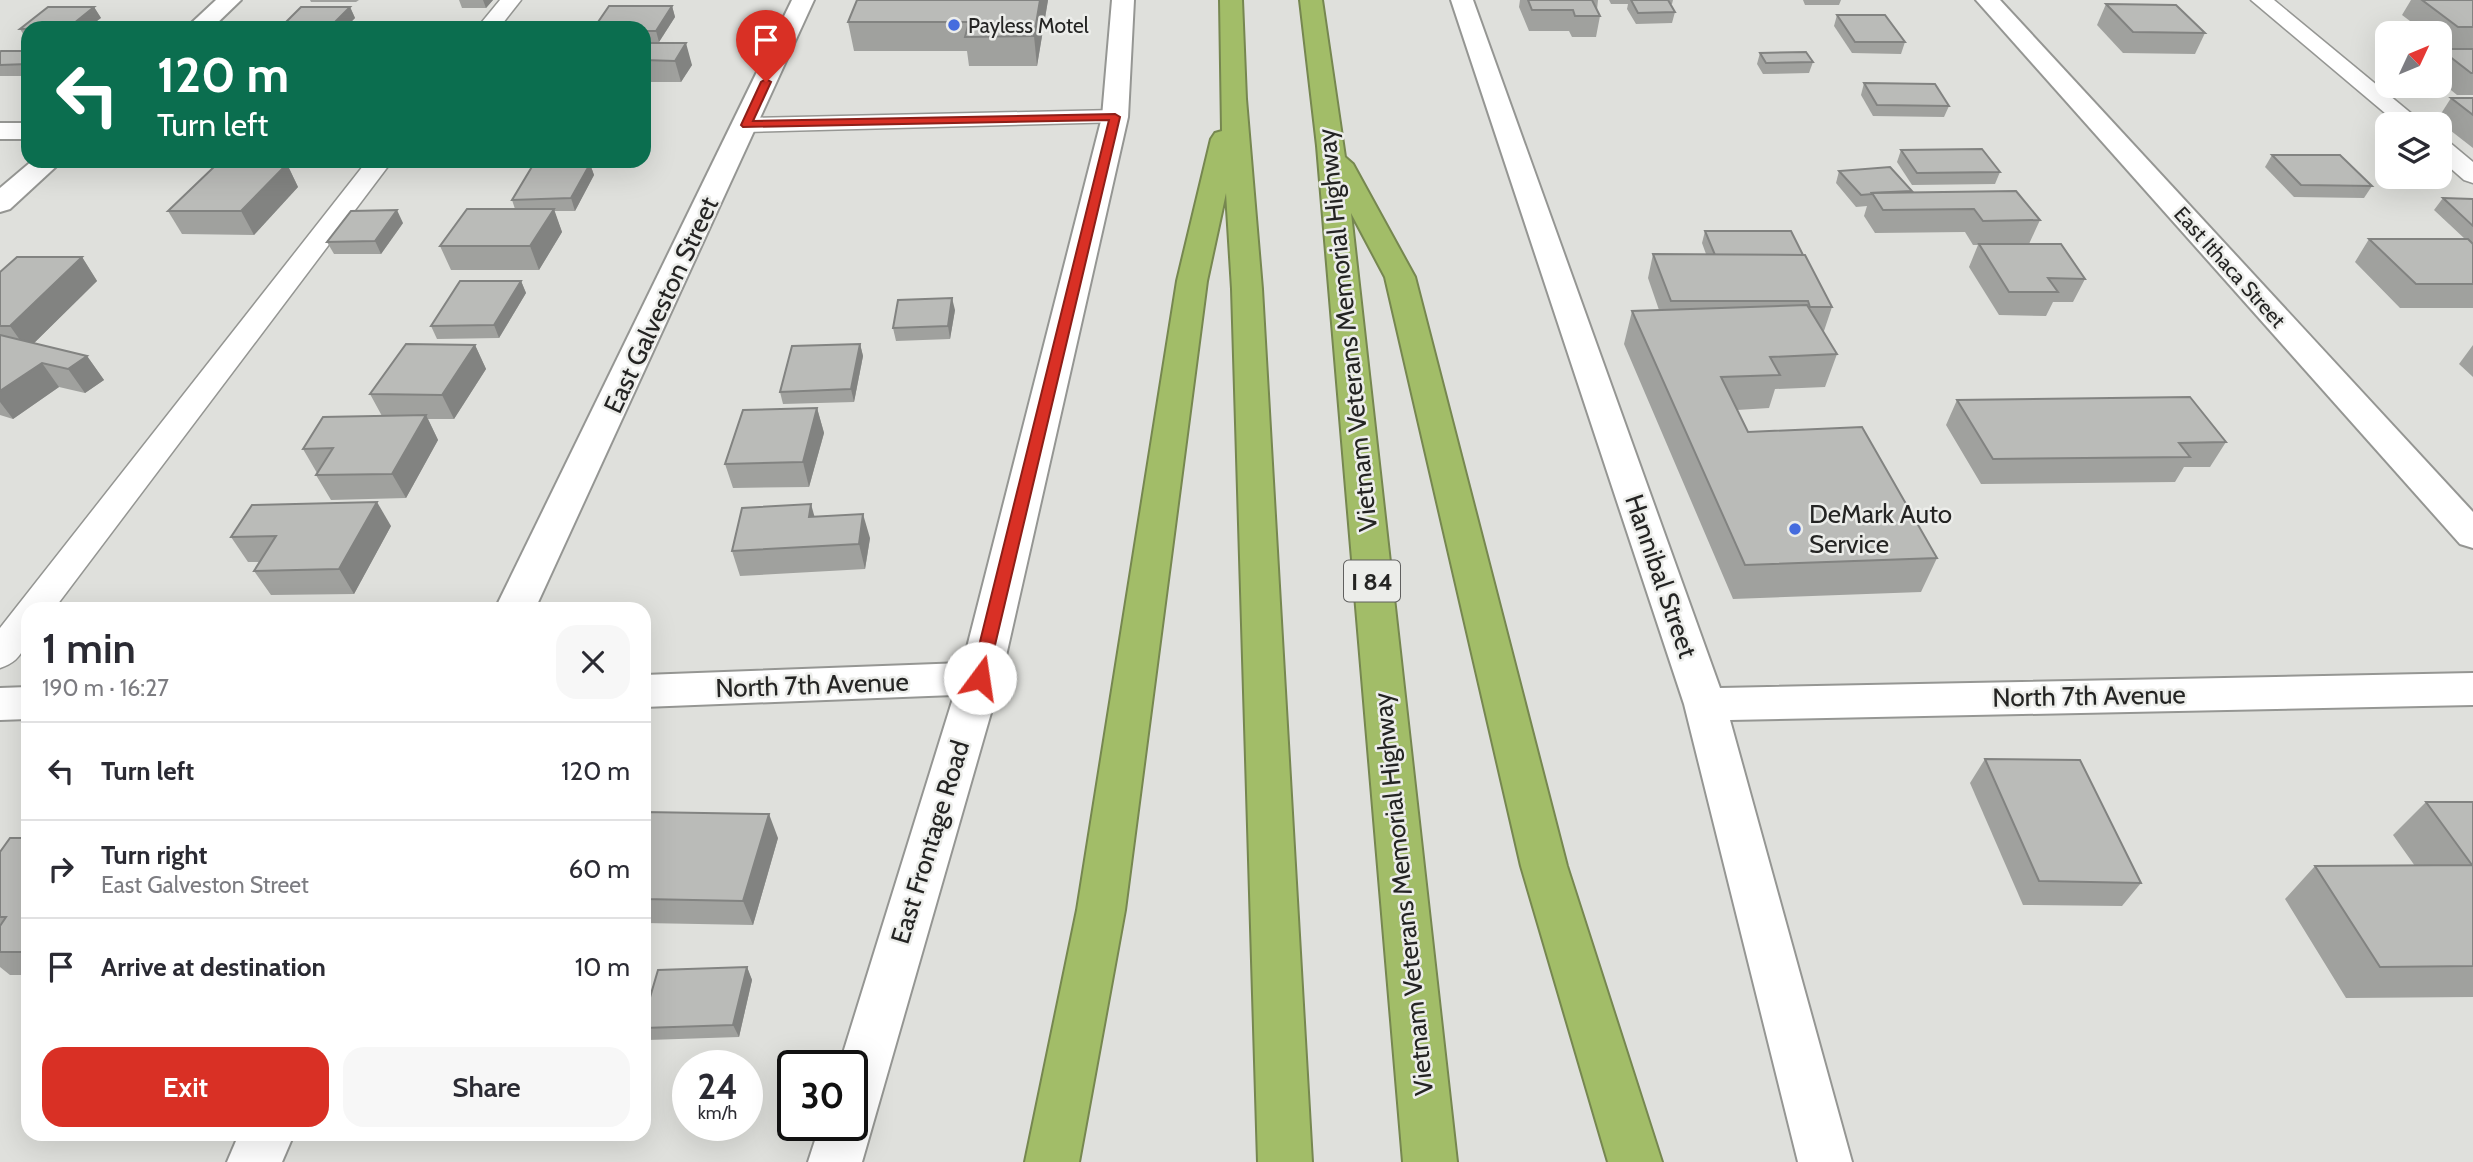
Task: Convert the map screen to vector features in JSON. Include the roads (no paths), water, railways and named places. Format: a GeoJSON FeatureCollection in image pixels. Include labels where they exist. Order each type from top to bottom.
{"type":"FeatureCollection","features":[{"type":"Feature","properties":{"kind":"highway"},"geometry":{"type":"LineString","coordinates":[[1231,0],[1233,99],[1247,289],[1285,1162]]}},
{"type":"Feature","properties":{"kind":"highway","name":"Vietnam Veterans Memorial Highway"},"geometry":{"type":"LineString","coordinates":[[1311,0],[1330,146],[1430,1162]]}},
{"type":"Feature","properties":{"kind":"highway"},"geometry":{"type":"LineString","coordinates":[[1052,1162],[1101,910],[1192,281],[1233,99]]}},
{"type":"Feature","properties":{"kind":"highway"},"geometry":{"type":"LineString","coordinates":[[1330,146],[1400,277],[1544,866],[1635,1162]]}},
{"type":"Feature","properties":{"kind":"street"},"geometry":{"type":"LineString","coordinates":[[206,21],[230,0]]}},
{"type":"Feature","properties":{"kind":"street","name":"East Galveston Street"},"geometry":{"type":"LineString","coordinates":[[518,602],[803,0]]}},
{"type":"Feature","properties":{"kind":"street","name":"East Frontage Road"},"geometry":{"type":"LineString","coordinates":[[868,1053],[980,678],[1115,117],[1117,46],[1123,0]]}},
{"type":"Feature","properties":{"kind":"street","name":"Hannibal Street"},"geometry":{"type":"LineString","coordinates":[[1462,0],[1705,704],[1825,1162]]}},
{"type":"Feature","properties":{"kind":"street","name":"East Ithaca Street"},"geometry":{"type":"LineString","coordinates":[[1987,0],[2473,535]]}},
{"type":"Feature","properties":{"kind":"street"},"geometry":{"type":"LineString","coordinates":[[0,131],[21,131]]}},
{"type":"Feature","properties":{"kind":"street"},"geometry":{"type":"LineString","coordinates":[[0,203],[40,168]]}},
{"type":"Feature","properties":{"kind":"street","name":"North 7th Avenue"},"geometry":{"type":"LineString","coordinates":[[651,691],[980,678]]}},
{"type":"Feature","properties":{"kind":"street","name":"North 7th Avenue"},"geometry":{"type":"LineString","coordinates":[[1705,704],[2473,689]]}},
{"type":"Feature","properties":{"kind":"street"},"geometry":{"type":"LineString","coordinates":[[0,704],[21,703]]}},
{"type":"Feature","properties":{"kind":"street"},"geometry":{"type":"LineString","coordinates":[[254,1162],[264,1141]]}},
{"type":"Feature","properties":{"kind":"street"},"geometry":{"type":"LineString","coordinates":[[835,1162],[842,1141]]}},
{"type":"Feature","properties":{"kind":"lane"},"geometry":{"type":"LineString","coordinates":[[494,21],[511,0]]}},
{"type":"Feature","properties":{"kind":"lane"},"geometry":{"type":"LineString","coordinates":[[2261,0],[2397,112]]}},
{"type":"Feature","properties":{"kind":"lane"},"geometry":{"type":"LineString","coordinates":[[746,125],[1115,117]]}},
{"type":"Feature","properties":{"kind":"lane"},"geometry":{"type":"LineString","coordinates":[[2452,157],[2473,175]]}},
{"type":"Feature","properties":{"kind":"lane"},"geometry":{"type":"LineString","coordinates":[[39,602],[375,168]]}},
{"type":"Feature","properties":{"kind":"lane"},"geometry":{"type":"LineString","coordinates":[[0,654],[21,626]]}},
{"type":"Feature","properties":{"kind":"place","name":"Payless Motel"},"geometry":{"type":"Point","coordinates":[954,25]}},
{"type":"Feature","properties":{"kind":"place","name":"DeMark Auto Service"},"geometry":{"type":"Point","coordinates":[1795,529]}}]}
